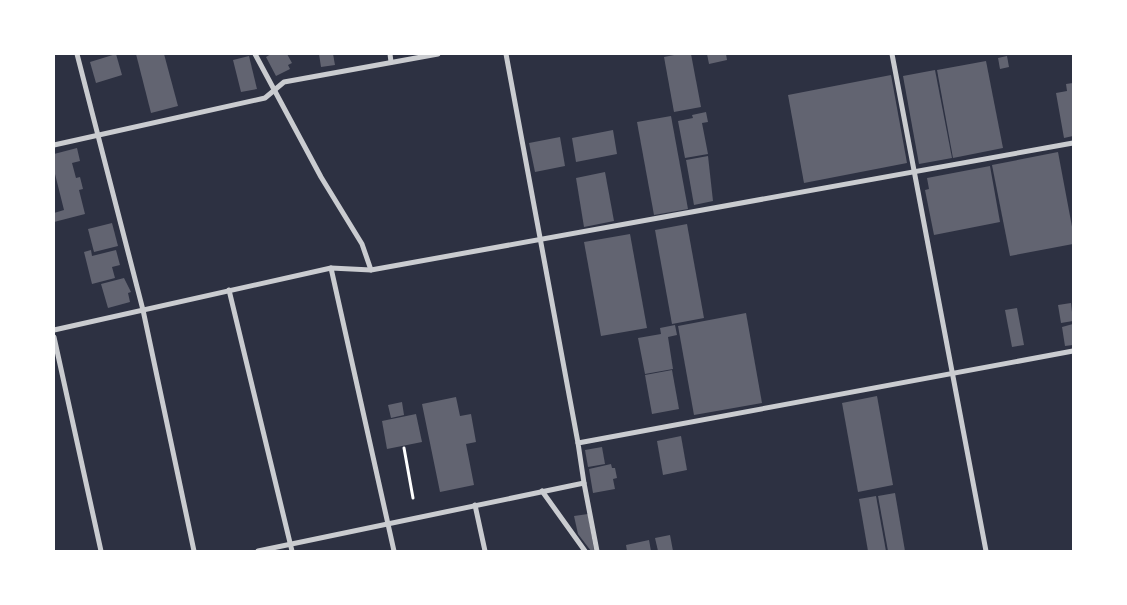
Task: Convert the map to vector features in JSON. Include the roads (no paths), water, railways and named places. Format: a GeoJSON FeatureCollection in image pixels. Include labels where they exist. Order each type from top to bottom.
{"type":"FeatureCollection","features":[{"type":"Feature","properties":{"kind":"street"},"geometry":{"type":"LineString","coordinates":[[77,54],[142,310],[194,551]]}},
{"type":"Feature","properties":{"kind":"street"},"geometry":{"type":"LineString","coordinates":[[255,54],[321,177],[362,244],[371,270]]}},
{"type":"Feature","properties":{"kind":"street"},"geometry":{"type":"LineString","coordinates":[[390,54],[391,62]]}},
{"type":"Feature","properties":{"kind":"street"},"geometry":{"type":"LineString","coordinates":[[54,145],[265,98],[284,82],[438,54]]}},
{"type":"Feature","properties":{"kind":"street"},"geometry":{"type":"LineString","coordinates":[[506,54],[597,551]]}},
{"type":"Feature","properties":{"kind":"street"},"geometry":{"type":"LineString","coordinates":[[892,54],[986,551]]}},
{"type":"Feature","properties":{"kind":"street"},"geometry":{"type":"LineString","coordinates":[[54,330],[332,268],[371,270],[541,241],[1073,143]]}},
{"type":"Feature","properties":{"kind":"street"},"geometry":{"type":"LineString","coordinates":[[332,268],[394,551]]}},
{"type":"Feature","properties":{"kind":"street"},"geometry":{"type":"LineString","coordinates":[[229,290],[292,551]]}},
{"type":"Feature","properties":{"kind":"street"},"geometry":{"type":"LineString","coordinates":[[54,337],[101,551]]}},
{"type":"Feature","properties":{"kind":"street"},"geometry":{"type":"LineString","coordinates":[[578,443],[1073,351]]}},
{"type":"Feature","properties":{"kind":"street"},"geometry":{"type":"LineString","coordinates":[[258,551],[584,483]]}},
{"type":"Feature","properties":{"kind":"street"},"geometry":{"type":"LineString","coordinates":[[542,491],[585,551]]}},
{"type":"Feature","properties":{"kind":"street"},"geometry":{"type":"LineString","coordinates":[[475,505],[485,551]]}}]}
